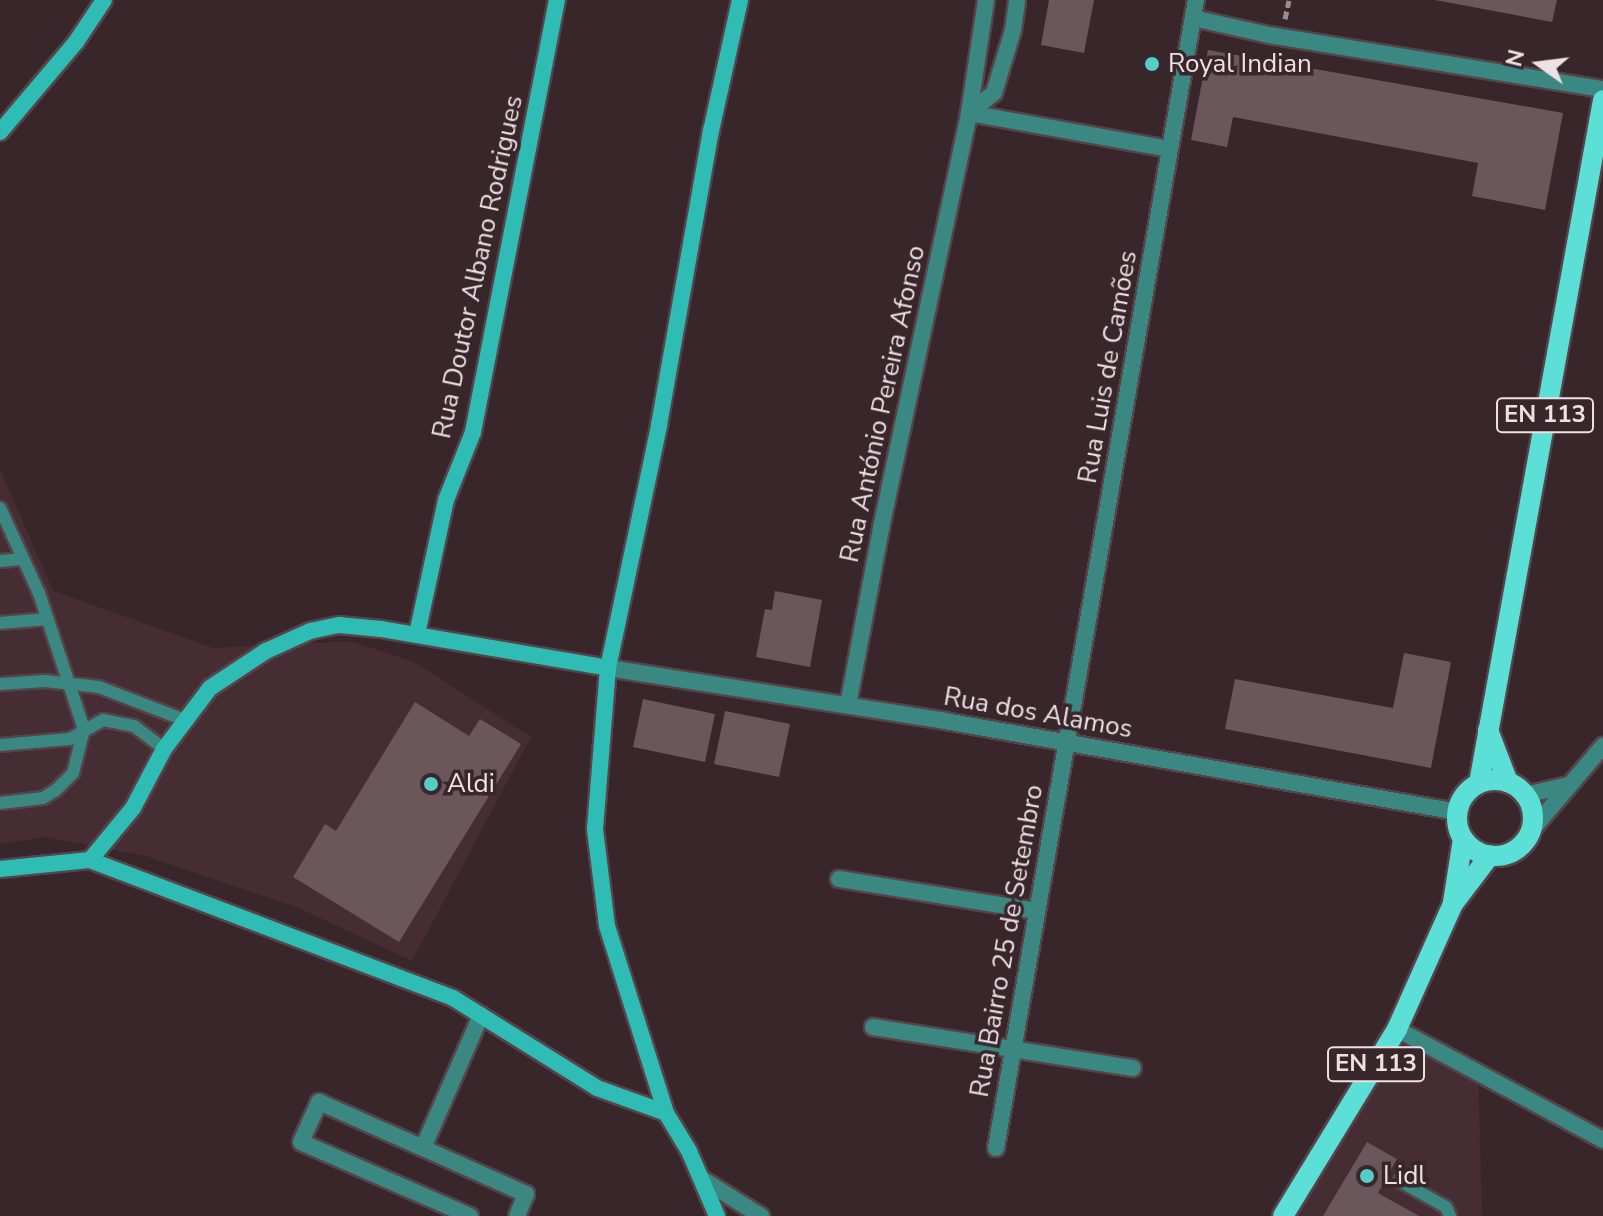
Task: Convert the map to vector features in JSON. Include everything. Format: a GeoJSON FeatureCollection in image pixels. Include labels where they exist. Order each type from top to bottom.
{"type":"FeatureCollection","features":[{"type":"Feature","properties":{"kind":"main road","name":"EN 113"},"geometry":{"type":"LineString","coordinates":[[1453,904],[1463,839],[1458,812],[1469,790],[1479,783],[1603,100]]}},
{"type":"Feature","properties":{"kind":"main road"},"geometry":{"type":"LineString","coordinates":[[1488,730],[1508,782],[1525,795],[1533,820],[1530,832]]}},
{"type":"Feature","properties":{"kind":"main road"},"geometry":{"type":"LineString","coordinates":[[1479,783],[1508,782]]}},
{"type":"Feature","properties":{"kind":"main road","name":"EN 113"},"geometry":{"type":"LineString","coordinates":[[1283,1216],[1397,1029],[1453,904],[1490,855],[1514,850],[1530,832]]}},
{"type":"Feature","properties":{"kind":"main road"},"geometry":{"type":"LineString","coordinates":[[1463,839],[1480,853],[1490,855]]}},
{"type":"Feature","properties":{"kind":"street"},"geometry":{"type":"LineString","coordinates":[[0,132],[76,42],[104,0]]}},
{"type":"Feature","properties":{"kind":"street","name":"Rua Doutor Albano Rodrigues"},"geometry":{"type":"LineString","coordinates":[[417,634],[446,500],[473,432],[557,0]]}},
{"type":"Feature","properties":{"kind":"street"},"geometry":{"type":"LineString","coordinates":[[717,1216],[702,1179],[666,1113],[605,912],[595,829],[608,668],[659,425],[711,131],[740,0]]}},
{"type":"Feature","properties":{"kind":"street","name":"Rua António Pereira Afonso"},"geometry":{"type":"LineString","coordinates":[[848,705],[881,528],[969,113],[986,0]]}},
{"type":"Feature","properties":{"kind":"street"},"geometry":{"type":"LineString","coordinates":[[969,113],[994,93],[1013,30],[1017,0]]}},
{"type":"Feature","properties":{"kind":"street","name":"Rua Luis de Camões"},"geometry":{"type":"LineString","coordinates":[[1065,743],[1196,0]]}},
{"type":"Feature","properties":{"kind":"street"},"geometry":{"type":"LineString","coordinates":[[1193,18],[1269,35],[1603,89]]}},
{"type":"Feature","properties":{"kind":"street"},"geometry":{"type":"LineString","coordinates":[[969,113],[1169,149]]}},
{"type":"Feature","properties":{"kind":"street"},"geometry":{"type":"LineString","coordinates":[[90,860],[133,808],[164,749],[210,688],[266,651],[310,631],[339,625],[417,634],[608,668]]}},
{"type":"Feature","properties":{"kind":"street","name":"Rua dos Alamos"},"geometry":{"type":"LineString","coordinates":[[608,668],[848,705],[1458,812]]}},
{"type":"Feature","properties":{"kind":"street","name":"Rua Bairro 25 de Setembro"},"geometry":{"type":"LineString","coordinates":[[996,1148],[1065,743]]}},
{"type":"Feature","properties":{"kind":"street"},"geometry":{"type":"LineString","coordinates":[[1530,832],[1603,746]]}},
{"type":"Feature","properties":{"kind":"street"},"geometry":{"type":"LineString","coordinates":[[1525,795],[1569,785]]}},
{"type":"Feature","properties":{"kind":"street"},"geometry":{"type":"LineString","coordinates":[[0,869],[90,860],[453,998],[597,1088],[666,1113]]}},
{"type":"Feature","properties":{"kind":"street"},"geometry":{"type":"LineString","coordinates":[[839,879],[1036,911]]}},
{"type":"Feature","properties":{"kind":"street"},"geometry":{"type":"LineString","coordinates":[[423,1148],[481,1015]]}},
{"type":"Feature","properties":{"kind":"street"},"geometry":{"type":"LineString","coordinates":[[873,1027],[1133,1068]]}},
{"type":"Feature","properties":{"kind":"street"},"geometry":{"type":"LineString","coordinates":[[1397,1029],[1603,1140]]}},
{"type":"Feature","properties":{"kind":"street"},"geometry":{"type":"LineString","coordinates":[[470,1216],[301,1142],[319,1102],[526,1194],[517,1216]]}},
{"type":"Feature","properties":{"kind":"street"},"geometry":{"type":"LineString","coordinates":[[702,1179],[761,1216]]}},
{"type":"Feature","properties":{"kind":"lane"},"geometry":{"type":"LineString","coordinates":[[0,508],[48,619],[84,729],[73,773],[56,790],[43,798],[0,803]]}},
{"type":"Feature","properties":{"kind":"lane"},"geometry":{"type":"LineString","coordinates":[[0,561],[23,559]]}},
{"type":"Feature","properties":{"kind":"lane"},"geometry":{"type":"LineString","coordinates":[[0,623],[48,619]]}},
{"type":"Feature","properties":{"kind":"lane"},"geometry":{"type":"LineString","coordinates":[[0,684],[70,683],[99,687],[187,721]]}},
{"type":"Feature","properties":{"kind":"lane"},"geometry":{"type":"LineString","coordinates":[[0,745],[70,739],[103,720],[120,721],[153,737],[164,749]]}},
{"type":"Feature","properties":{"kind":"lane"},"geometry":{"type":"LineString","coordinates":[[1400,1181],[1446,1207],[1450,1216]]}},
{"type":"Feature","properties":{"kind":"shaded area"},"geometry":{"type":"Polygon","coordinates":[[[0,469],[53,591],[213,648],[350,641],[414,662],[531,737],[412,961],[299,908],[146,856],[46,837],[0,844],[0,469]]]}},
{"type":"Feature","properties":{"kind":"shaded area"},"geometry":{"type":"Polygon","coordinates":[[[1397,1029],[1478,1072],[1482,1216],[1283,1216],[1397,1029]]]}},
{"type":"Feature","properties":{"kind":"building"},"geometry":{"type":"Polygon","coordinates":[[[1049,0],[1094,0],[1084,53],[1041,45],[1049,0]]]}},
{"type":"Feature","properties":{"kind":"building"},"geometry":{"type":"Polygon","coordinates":[[[1435,0],[1557,0],[1552,22],[1435,0]]]}},
{"type":"Feature","properties":{"kind":"building"},"geometry":{"type":"Polygon","coordinates":[[[1208,50],[1563,113],[1545,210],[1472,196],[1478,163],[1233,117],[1227,147],[1191,140],[1208,50]]]}},
{"type":"Feature","properties":{"kind":"building"},"geometry":{"type":"Polygon","coordinates":[[[775,591],[822,600],[810,667],[756,657],[765,609],[772,610],[775,591]]]}},
{"type":"Feature","properties":{"kind":"building"},"geometry":{"type":"Polygon","coordinates":[[[1404,653],[1451,662],[1431,768],[1225,729],[1235,679],[1393,708],[1404,653]]]}},
{"type":"Feature","properties":{"kind":"building"},"geometry":{"type":"Polygon","coordinates":[[[643,699],[715,714],[705,762],[633,747],[643,699]]]}},
{"type":"Feature","properties":{"kind":"building","name":"Aldi"},"geometry":{"type":"Polygon","coordinates":[[[415,702],[469,736],[480,719],[521,744],[399,942],[293,877],[325,824],[336,831],[415,702]]]}},
{"type":"Feature","properties":{"kind":"building"},"geometry":{"type":"Polygon","coordinates":[[[725,711],[790,724],[779,777],[714,764],[725,711]]]}},
{"type":"Feature","properties":{"kind":"building","name":"Lidl"},"geometry":{"type":"Polygon","coordinates":[[[1367,1142],[1397,1159],[1378,1193],[1419,1216],[1323,1216],[1367,1142]]]}},
{"type":"Feature","properties":{"kind":"place","name":"Royal Indian"},"geometry":{"type":"Point","coordinates":[1152,64]}},
{"type":"Feature","properties":{"kind":"place","name":"Aldi"},"geometry":{"type":"Point","coordinates":[431,784]}},
{"type":"Feature","properties":{"kind":"place","name":"Lidl"},"geometry":{"type":"Point","coordinates":[1367,1176]}}]}
